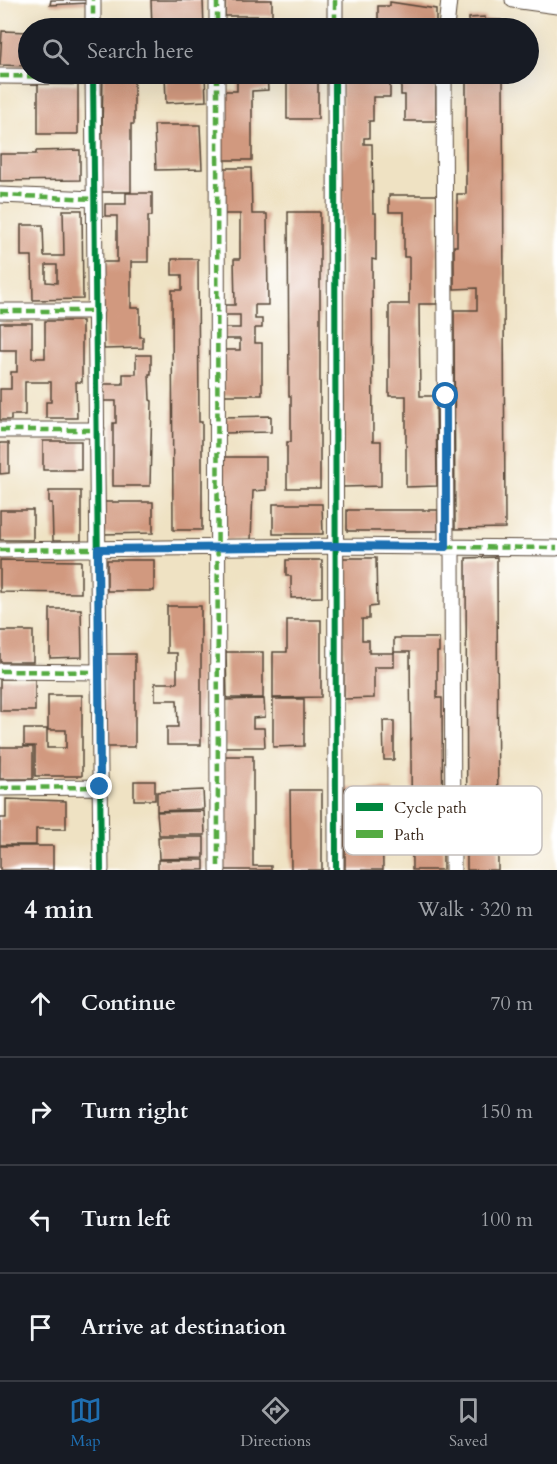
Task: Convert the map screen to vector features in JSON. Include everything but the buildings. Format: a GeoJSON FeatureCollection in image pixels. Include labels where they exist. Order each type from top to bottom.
{"type":"FeatureCollection","features":[{"type":"Feature","properties":{"kind":"street"},"geometry":{"type":"LineString","coordinates":[[93,0],[93,18]]}},
{"type":"Feature","properties":{"kind":"street"},"geometry":{"type":"LineString","coordinates":[[217,0],[217,18]]}},
{"type":"Feature","properties":{"kind":"street"},"geometry":{"type":"LineString","coordinates":[[335,0],[335,18]]}},
{"type":"Feature","properties":{"kind":"street"},"geometry":{"type":"LineString","coordinates":[[447,18],[449,0]]}},
{"type":"Feature","properties":{"kind":"street"},"geometry":{"type":"LineString","coordinates":[[513,0],[557,6]]}},
{"type":"Feature","properties":{"kind":"street"},"geometry":{"type":"LineString","coordinates":[[0,76],[18,76]]}},
{"type":"Feature","properties":{"kind":"street"},"geometry":{"type":"LineString","coordinates":[[93,84],[101,870]]}},
{"type":"Feature","properties":{"kind":"street"},"geometry":{"type":"LineString","coordinates":[[217,84],[218,870]]}},
{"type":"Feature","properties":{"kind":"street"},"geometry":{"type":"LineString","coordinates":[[335,84],[336,870]]}},
{"type":"Feature","properties":{"kind":"street"},"geometry":{"type":"LineString","coordinates":[[444,84],[452,786]]}},
{"type":"Feature","properties":{"kind":"street"},"geometry":{"type":"LineString","coordinates":[[0,195],[94,199]]}},
{"type":"Feature","properties":{"kind":"street"},"geometry":{"type":"LineString","coordinates":[[0,311],[96,311]]}},
{"type":"Feature","properties":{"kind":"street"},"geometry":{"type":"LineString","coordinates":[[0,430],[97,430]]}},
{"type":"Feature","properties":{"kind":"street"},"geometry":{"type":"LineString","coordinates":[[0,550],[335,546],[557,548]]}},
{"type":"Feature","properties":{"kind":"street"},"geometry":{"type":"LineString","coordinates":[[0,671],[99,672]]}},
{"type":"Feature","properties":{"kind":"street"},"geometry":{"type":"LineString","coordinates":[[0,788],[100,787]]}},
{"type":"Feature","properties":{"kind":"street"},"geometry":{"type":"LineString","coordinates":[[453,855],[453,870]]}},
{"type":"Feature","properties":{"kind":"marked path"},"geometry":{"type":"LineString","coordinates":[[93,0],[93,18]]}},
{"type":"Feature","properties":{"kind":"marked path"},"geometry":{"type":"LineString","coordinates":[[217,0],[217,18]]}},
{"type":"Feature","properties":{"kind":"marked path"},"geometry":{"type":"LineString","coordinates":[[335,0],[335,18]]}},
{"type":"Feature","properties":{"kind":"marked path"},"geometry":{"type":"LineString","coordinates":[[0,76],[18,76]]}},
{"type":"Feature","properties":{"kind":"marked path"},"geometry":{"type":"LineString","coordinates":[[217,84],[218,870]]}},
{"type":"Feature","properties":{"kind":"marked path"},"geometry":{"type":"LineString","coordinates":[[0,195],[94,199]]}},
{"type":"Feature","properties":{"kind":"marked path"},"geometry":{"type":"LineString","coordinates":[[0,311],[96,311]]}},
{"type":"Feature","properties":{"kind":"marked path"},"geometry":{"type":"LineString","coordinates":[[0,430],[97,430]]}},
{"type":"Feature","properties":{"kind":"marked path"},"geometry":{"type":"LineString","coordinates":[[0,550],[335,546],[557,548]]}},
{"type":"Feature","properties":{"kind":"marked path"},"geometry":{"type":"LineString","coordinates":[[0,671],[99,672]]}},
{"type":"Feature","properties":{"kind":"marked path"},"geometry":{"type":"LineString","coordinates":[[0,788],[100,787]]}},
{"type":"Feature","properties":{"kind":"cycle path"},"geometry":{"type":"LineString","coordinates":[[93,84],[101,870]]}},
{"type":"Feature","properties":{"kind":"cycle path"},"geometry":{"type":"LineString","coordinates":[[335,84],[336,870]]}},
{"type":"Feature","properties":{"kind":"route"},"geometry":{"type":"LineString","coordinates":[[100,787],[98,549],[446,547],[446,396]]}}]}
